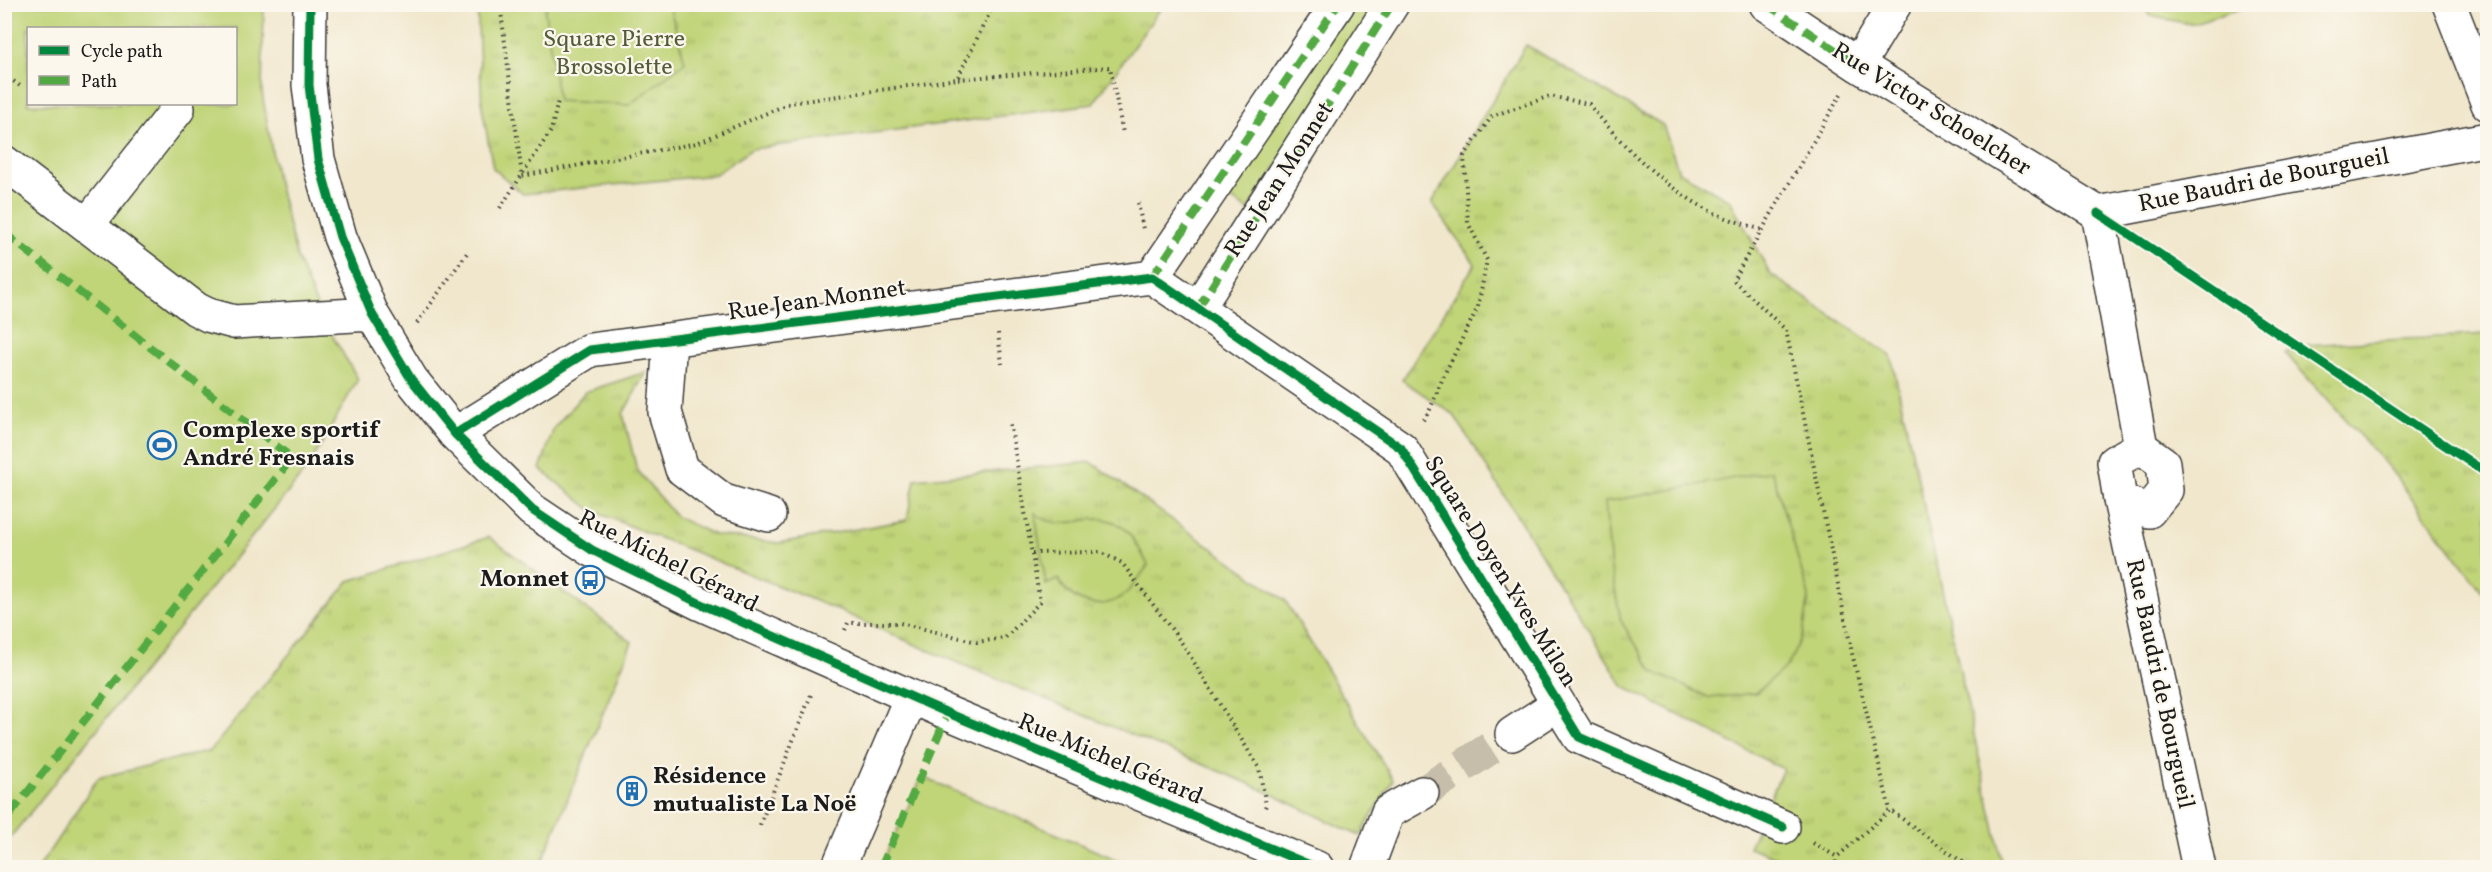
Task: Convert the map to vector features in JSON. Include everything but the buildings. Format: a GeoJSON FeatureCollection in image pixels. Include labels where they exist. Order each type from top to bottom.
{"type":"FeatureCollection","features":[{"type":"Feature","properties":{"kind":"street","name":"Rue Michel Gérard"},"geometry":{"type":"LineString","coordinates":[[310,4],[309,85],[318,159],[340,237],[372,314],[411,379],[454,434],[532,510],[592,550],[652,582],[911,697],[1250,841],[1317,867]]}},
{"type":"Feature","properties":{"kind":"street","name":"Rue Jean Monnet"},"geometry":{"type":"LineString","coordinates":[[454,434],[590,350],[1152,277],[1338,4]]}},
{"type":"Feature","properties":{"kind":"street","name":"Rue Jean Monnet"},"geometry":{"type":"LineString","coordinates":[[1198,308],[1392,4]]}},
{"type":"Feature","properties":{"kind":"street","name":"Rue Victor Schoelcher"},"geometry":{"type":"LineString","coordinates":[[1766,4],[1858,65],[2098,213]]}},
{"type":"Feature","properties":{"kind":"street"},"geometry":{"type":"LineString","coordinates":[[1858,65],[1895,4]]}},
{"type":"Feature","properties":{"kind":"street"},"geometry":{"type":"LineString","coordinates":[[2449,4],[2487,104]]}},
{"type":"Feature","properties":{"kind":"street"},"geometry":{"type":"LineString","coordinates":[[87,225],[178,109]]}},
{"type":"Feature","properties":{"kind":"street","name":"Rue Baudri de Bourgueil"},"geometry":{"type":"LineString","coordinates":[[2098,213],[2487,139]]}},
{"type":"Feature","properties":{"kind":"street"},"geometry":{"type":"LineString","coordinates":[[4,162],[196,309],[220,319],[247,322],[372,314]]}},
{"type":"Feature","properties":{"kind":"street"},"geometry":{"type":"LineString","coordinates":[[2098,213],[2141,447],[2163,463],[2166,490],[2149,511],[2120,500],[2114,462],[2141,447]]}},
{"type":"Feature","properties":{"kind":"street"},"geometry":{"type":"LineString","coordinates":[[1152,277],[1198,308]]}},
{"type":"Feature","properties":{"kind":"street","name":"Square Doyen Yves Milon"},"geometry":{"type":"LineString","coordinates":[[1198,308],[1401,448],[1579,737],[1783,827]]}},
{"type":"Feature","properties":{"kind":"street"},"geometry":{"type":"LineString","coordinates":[[670,340],[665,412],[682,469],[724,501],[769,515]]}},
{"type":"Feature","properties":{"kind":"street","name":"Rue Baudri de Bourgueil"},"geometry":{"type":"LineString","coordinates":[[2120,500],[2199,867]]}},
{"type":"Feature","properties":{"kind":"street"},"geometry":{"type":"LineString","coordinates":[[838,867],[911,697]]}},
{"type":"Feature","properties":{"kind":"street"},"geometry":{"type":"LineString","coordinates":[[1512,734],[1558,704]]}},
{"type":"Feature","properties":{"kind":"street"},"geometry":{"type":"LineString","coordinates":[[1367,867],[1388,812],[1422,793]]}},
{"type":"Feature","properties":{"kind":"path"},"geometry":{"type":"LineString","coordinates":[[500,4],[522,176]]}},
{"type":"Feature","properties":{"kind":"path"},"geometry":{"type":"LineString","coordinates":[[957,79],[994,4]]}},
{"type":"Feature","properties":{"kind":"path"},"geometry":{"type":"LineString","coordinates":[[1858,65],[1733,280],[1786,330],[1852,653],[1890,810],[1965,864],[1966,867]]}},
{"type":"Feature","properties":{"kind":"path"},"geometry":{"type":"LineString","coordinates":[[522,176],[697,143],[790,104],[957,79],[1110,67],[1123,134]]}},
{"type":"Feature","properties":{"kind":"path"},"geometry":{"type":"LineString","coordinates":[[4,74],[20,86]]}},
{"type":"Feature","properties":{"kind":"path"},"geometry":{"type":"LineString","coordinates":[[1401,448],[1429,412],[1444,375],[1478,307],[1487,260],[1468,223],[1464,156],[1492,116],[1550,96],[1589,104],[1613,135],[1661,178],[1710,210],[1762,230]]}},
{"type":"Feature","properties":{"kind":"path"},"geometry":{"type":"LineString","coordinates":[[500,207],[551,131],[558,101]]}},
{"type":"Feature","properties":{"kind":"path"},"geometry":{"type":"LineString","coordinates":[[415,325],[467,253]]}},
{"type":"Feature","properties":{"kind":"path"},"geometry":{"type":"LineString","coordinates":[[760,825],[811,696],[848,623],[900,623],[976,642],[1005,638],[1040,602],[1011,422]]}},
{"type":"Feature","properties":{"kind":"path"},"geometry":{"type":"LineString","coordinates":[[1032,553],[1100,552],[1122,563],[1149,598],[1212,689],[1259,768],[1266,805],[1250,841]]}},
{"type":"Feature","properties":{"kind":"path"},"geometry":{"type":"LineString","coordinates":[[1835,867],[1837,857],[1890,810]]}},
{"type":"Feature","properties":{"kind":"path"},"geometry":{"type":"LineString","coordinates":[[1783,827],[1837,857]]}},
{"type":"Feature","properties":{"kind":"green space","name":"Complexe sportif André Fresnais"},"geometry":{"type":"Polygon","coordinates":[[[5,5],[264,5],[262,92],[276,175],[297,258],[323,320],[358,379],[309,466],[5,844],[5,5]]]}},
{"type":"Feature","properties":{"kind":"green space"},"geometry":{"type":"Polygon","coordinates":[[[477,5],[1163,5],[1093,104],[752,149],[714,175],[523,194],[493,168],[482,107],[477,5]]]}},
{"type":"Feature","properties":{"kind":"green space","name":"Square Pierre Brossolette"},"geometry":{"type":"Polygon","coordinates":[[[548,5],[669,5],[685,62],[629,105],[558,101],[545,12],[548,5]]]}},
{"type":"Feature","properties":{"kind":"green space"},"geometry":{"type":"Polygon","coordinates":[[[1332,5],[1382,5],[1248,210],[1212,187],[1332,5]]]}},
{"type":"Feature","properties":{"kind":"green space"},"geometry":{"type":"Polygon","coordinates":[[[2141,5],[2245,5],[2243,8],[2190,24],[2150,16],[2141,5]]]}},
{"type":"Feature","properties":{"kind":"green space"},"geometry":{"type":"Polygon","coordinates":[[[1526,45],[1663,125],[1679,172],[1730,200],[1770,274],[1891,356],[2003,867],[1802,867],[1749,847],[1783,769],[1624,687],[1454,415],[1402,380],[1475,264],[1432,203],[1526,45]]]}},
{"type":"Feature","properties":{"kind":"green space"},"geometry":{"type":"Polygon","coordinates":[[[2488,334],[2487,598],[2390,469],[2285,353],[2306,345],[2488,334]]]}},
{"type":"Feature","properties":{"kind":"green space"},"geometry":{"type":"Polygon","coordinates":[[[646,372],[623,414],[637,470],[676,517],[715,535],[779,543],[907,520],[915,479],[1091,462],[1285,600],[1393,780],[1360,836],[1250,784],[925,649],[833,608],[593,511],[540,469],[554,428],[585,392],[646,372]]]}},
{"type":"Feature","properties":{"kind":"green space"},"geometry":{"type":"Polygon","coordinates":[[[1772,471],[1809,596],[1803,634],[1788,665],[1756,693],[1710,698],[1653,672],[1621,621],[1611,569],[1605,502],[1772,471]]]}},
{"type":"Feature","properties":{"kind":"green space"},"geometry":{"type":"Polygon","coordinates":[[[1035,513],[1046,520],[1057,523],[1099,519],[1121,526],[1136,544],[1148,565],[1128,592],[1106,603],[1087,603],[1079,599],[1071,594],[1058,579],[1046,585],[1035,513]]]}},
{"type":"Feature","properties":{"kind":"green space"},"geometry":{"type":"Polygon","coordinates":[[[489,537],[632,642],[540,867],[39,867],[98,778],[211,750],[349,581],[489,537]]]}},
{"type":"Feature","properties":{"kind":"green space"},"geometry":{"type":"Polygon","coordinates":[[[922,777],[1134,867],[880,867],[922,777]]]}},
{"type":"Feature","properties":{"kind":"tunnel"},"geometry":{"type":"LineString","coordinates":[[1422,793],[1512,734]]}},
{"type":"Feature","properties":{"kind":"marked path"},"geometry":{"type":"LineString","coordinates":[[1152,277],[1338,4]]}},
{"type":"Feature","properties":{"kind":"marked path"},"geometry":{"type":"LineString","coordinates":[[1198,308],[1392,4]]}},
{"type":"Feature","properties":{"kind":"marked path"},"geometry":{"type":"LineString","coordinates":[[1766,4],[1858,65]]}},
{"type":"Feature","properties":{"kind":"marked path"},"geometry":{"type":"LineString","coordinates":[[4,233],[292,458],[4,822]]}},
{"type":"Feature","properties":{"kind":"marked path"},"geometry":{"type":"LineString","coordinates":[[881,868],[948,713]]}},
{"type":"Feature","properties":{"kind":"cycle path"},"geometry":{"type":"LineString","coordinates":[[310,4],[309,85],[318,159],[340,237],[372,314],[411,379],[455,434],[532,510],[592,550],[701,604],[948,713],[1317,868]]}},
{"type":"Feature","properties":{"kind":"cycle path"},"geometry":{"type":"LineString","coordinates":[[2098,213],[2488,474]]}},
{"type":"Feature","properties":{"kind":"cycle path"},"geometry":{"type":"LineString","coordinates":[[455,434],[590,350],[1152,277],[1401,448],[1579,737],[1783,827]]}},
{"type":"Feature","properties":{"kind":"place","name":"Complexe sportif André Fresnais"},"geometry":{"type":"Point","coordinates":[162,445]}},
{"type":"Feature","properties":{"kind":"place","name":"Monnet"},"geometry":{"type":"Point","coordinates":[590,580]}},
{"type":"Feature","properties":{"kind":"place","name":"Résidence mutualiste La Noë"},"geometry":{"type":"Point","coordinates":[632,791]}}]}
